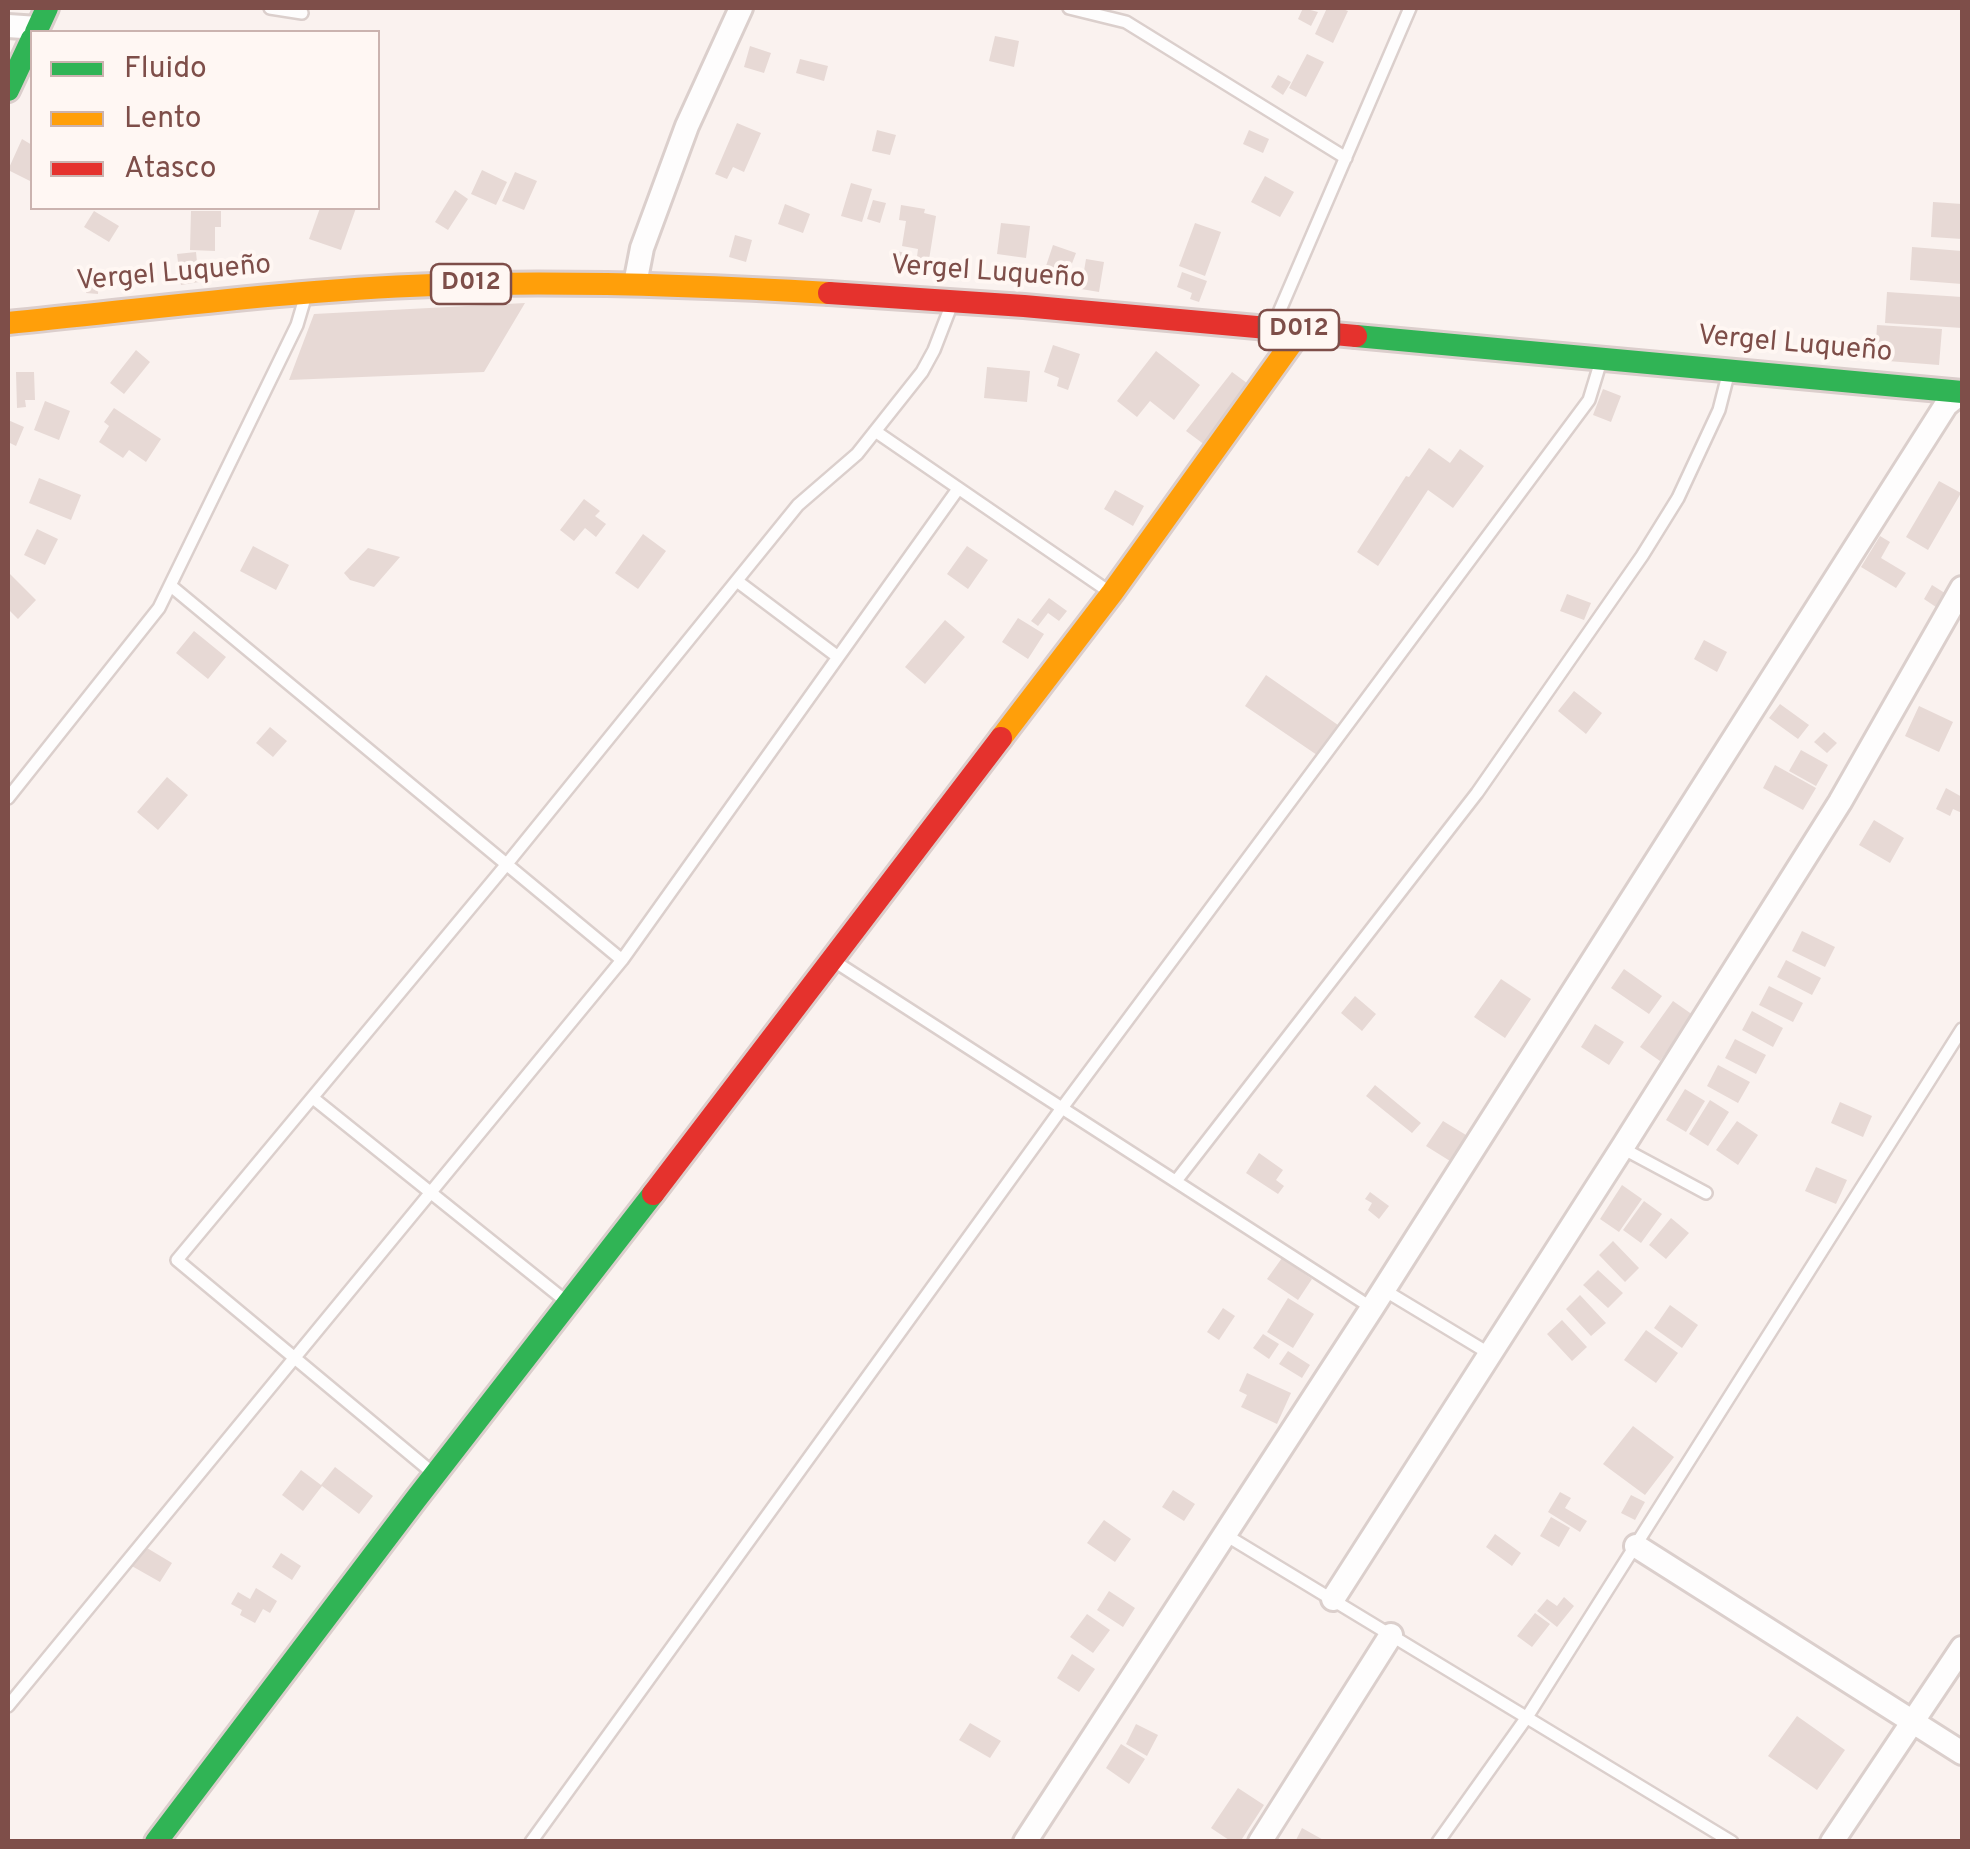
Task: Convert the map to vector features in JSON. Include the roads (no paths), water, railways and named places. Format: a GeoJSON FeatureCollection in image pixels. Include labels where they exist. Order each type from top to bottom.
{"type":"FeatureCollection","features":[{"type":"Feature","properties":{"kind":"main road"},"geometry":{"type":"LineString","coordinates":[[8,90],[30,44]]}},
{"type":"Feature","properties":{"kind":"main road","name":"Vergel Luqueño"},"geometry":{"type":"LineString","coordinates":[[8,323],[307,293],[450,285],[634,284],[1024,306],[1962,392]]}},
{"type":"Feature","properties":{"kind":"main road"},"geometry":{"type":"LineString","coordinates":[[156,1842],[1112,593],[1301,330]]}},
{"type":"Feature","properties":{"kind":"street"},"geometry":{"type":"LineString","coordinates":[[634,284],[642,248],[681,144],[741,8]]}},
{"type":"Feature","properties":{"kind":"street"},"geometry":{"type":"LineString","coordinates":[[8,26],[38,27]]}},
{"type":"Feature","properties":{"kind":"street"},"geometry":{"type":"LineString","coordinates":[[1026,1842],[1378,1299],[1946,404],[1962,392]]}},
{"type":"Feature","properties":{"kind":"street"},"geometry":{"type":"LineString","coordinates":[[1333,1599],[1840,802],[1962,588]]}},
{"type":"Feature","properties":{"kind":"street"},"geometry":{"type":"LineString","coordinates":[[1636,1546],[1962,1752]]}},
{"type":"Feature","properties":{"kind":"street"},"geometry":{"type":"LineString","coordinates":[[1260,1842],[1392,1634]]}},
{"type":"Feature","properties":{"kind":"street"},"geometry":{"type":"LineString","coordinates":[[1832,1842],[1962,1648]]}},
{"type":"Feature","properties":{"kind":"lane"},"geometry":{"type":"LineString","coordinates":[[270,8],[302,13]]}},
{"type":"Feature","properties":{"kind":"lane"},"geometry":{"type":"LineString","coordinates":[[1069,8],[1126,22],[1346,158]]}},
{"type":"Feature","properties":{"kind":"lane"},"geometry":{"type":"LineString","coordinates":[[1273,328],[1410,8]]}},
{"type":"Feature","properties":{"kind":"lane"},"geometry":{"type":"LineString","coordinates":[[8,798],[145,628],[171,586],[297,325],[307,293]]}},
{"type":"Feature","properties":{"kind":"lane"},"geometry":{"type":"LineString","coordinates":[[435,1475],[177,1260],[506,865],[798,505],[857,454],[922,372],[952,302]]}},
{"type":"Feature","properties":{"kind":"lane"},"geometry":{"type":"LineString","coordinates":[[531,1842],[1062,1108],[1589,400],[1601,359]]}},
{"type":"Feature","properties":{"kind":"lane"},"geometry":{"type":"LineString","coordinates":[[1176,1182],[1477,793],[1642,556],[1678,498],[1711,428],[1728,371]]}},
{"type":"Feature","properties":{"kind":"lane"},"geometry":{"type":"LineString","coordinates":[[875,431],[1112,593]]}},
{"type":"Feature","properties":{"kind":"lane"},"geometry":{"type":"LineString","coordinates":[[8,1706],[622,960],[958,488]]}},
{"type":"Feature","properties":{"kind":"lane"},"geometry":{"type":"LineString","coordinates":[[737,580],[838,657]]}},
{"type":"Feature","properties":{"kind":"lane"},"geometry":{"type":"LineString","coordinates":[[171,586],[622,960]]}},
{"type":"Feature","properties":{"kind":"lane"},"geometry":{"type":"LineString","coordinates":[[833,960],[1176,1182],[1378,1299],[1490,1354]]}},
{"type":"Feature","properties":{"kind":"lane"},"geometry":{"type":"LineString","coordinates":[[1438,1842],[1527,1717],[1962,1029]]}},
{"type":"Feature","properties":{"kind":"lane"},"geometry":{"type":"LineString","coordinates":[[313,1098],[569,1304]]}},
{"type":"Feature","properties":{"kind":"lane"},"geometry":{"type":"LineString","coordinates":[[1622,1148],[1706,1193]]}},
{"type":"Feature","properties":{"kind":"lane"},"geometry":{"type":"LineString","coordinates":[[1224,1534],[1732,1842]]}}]}
